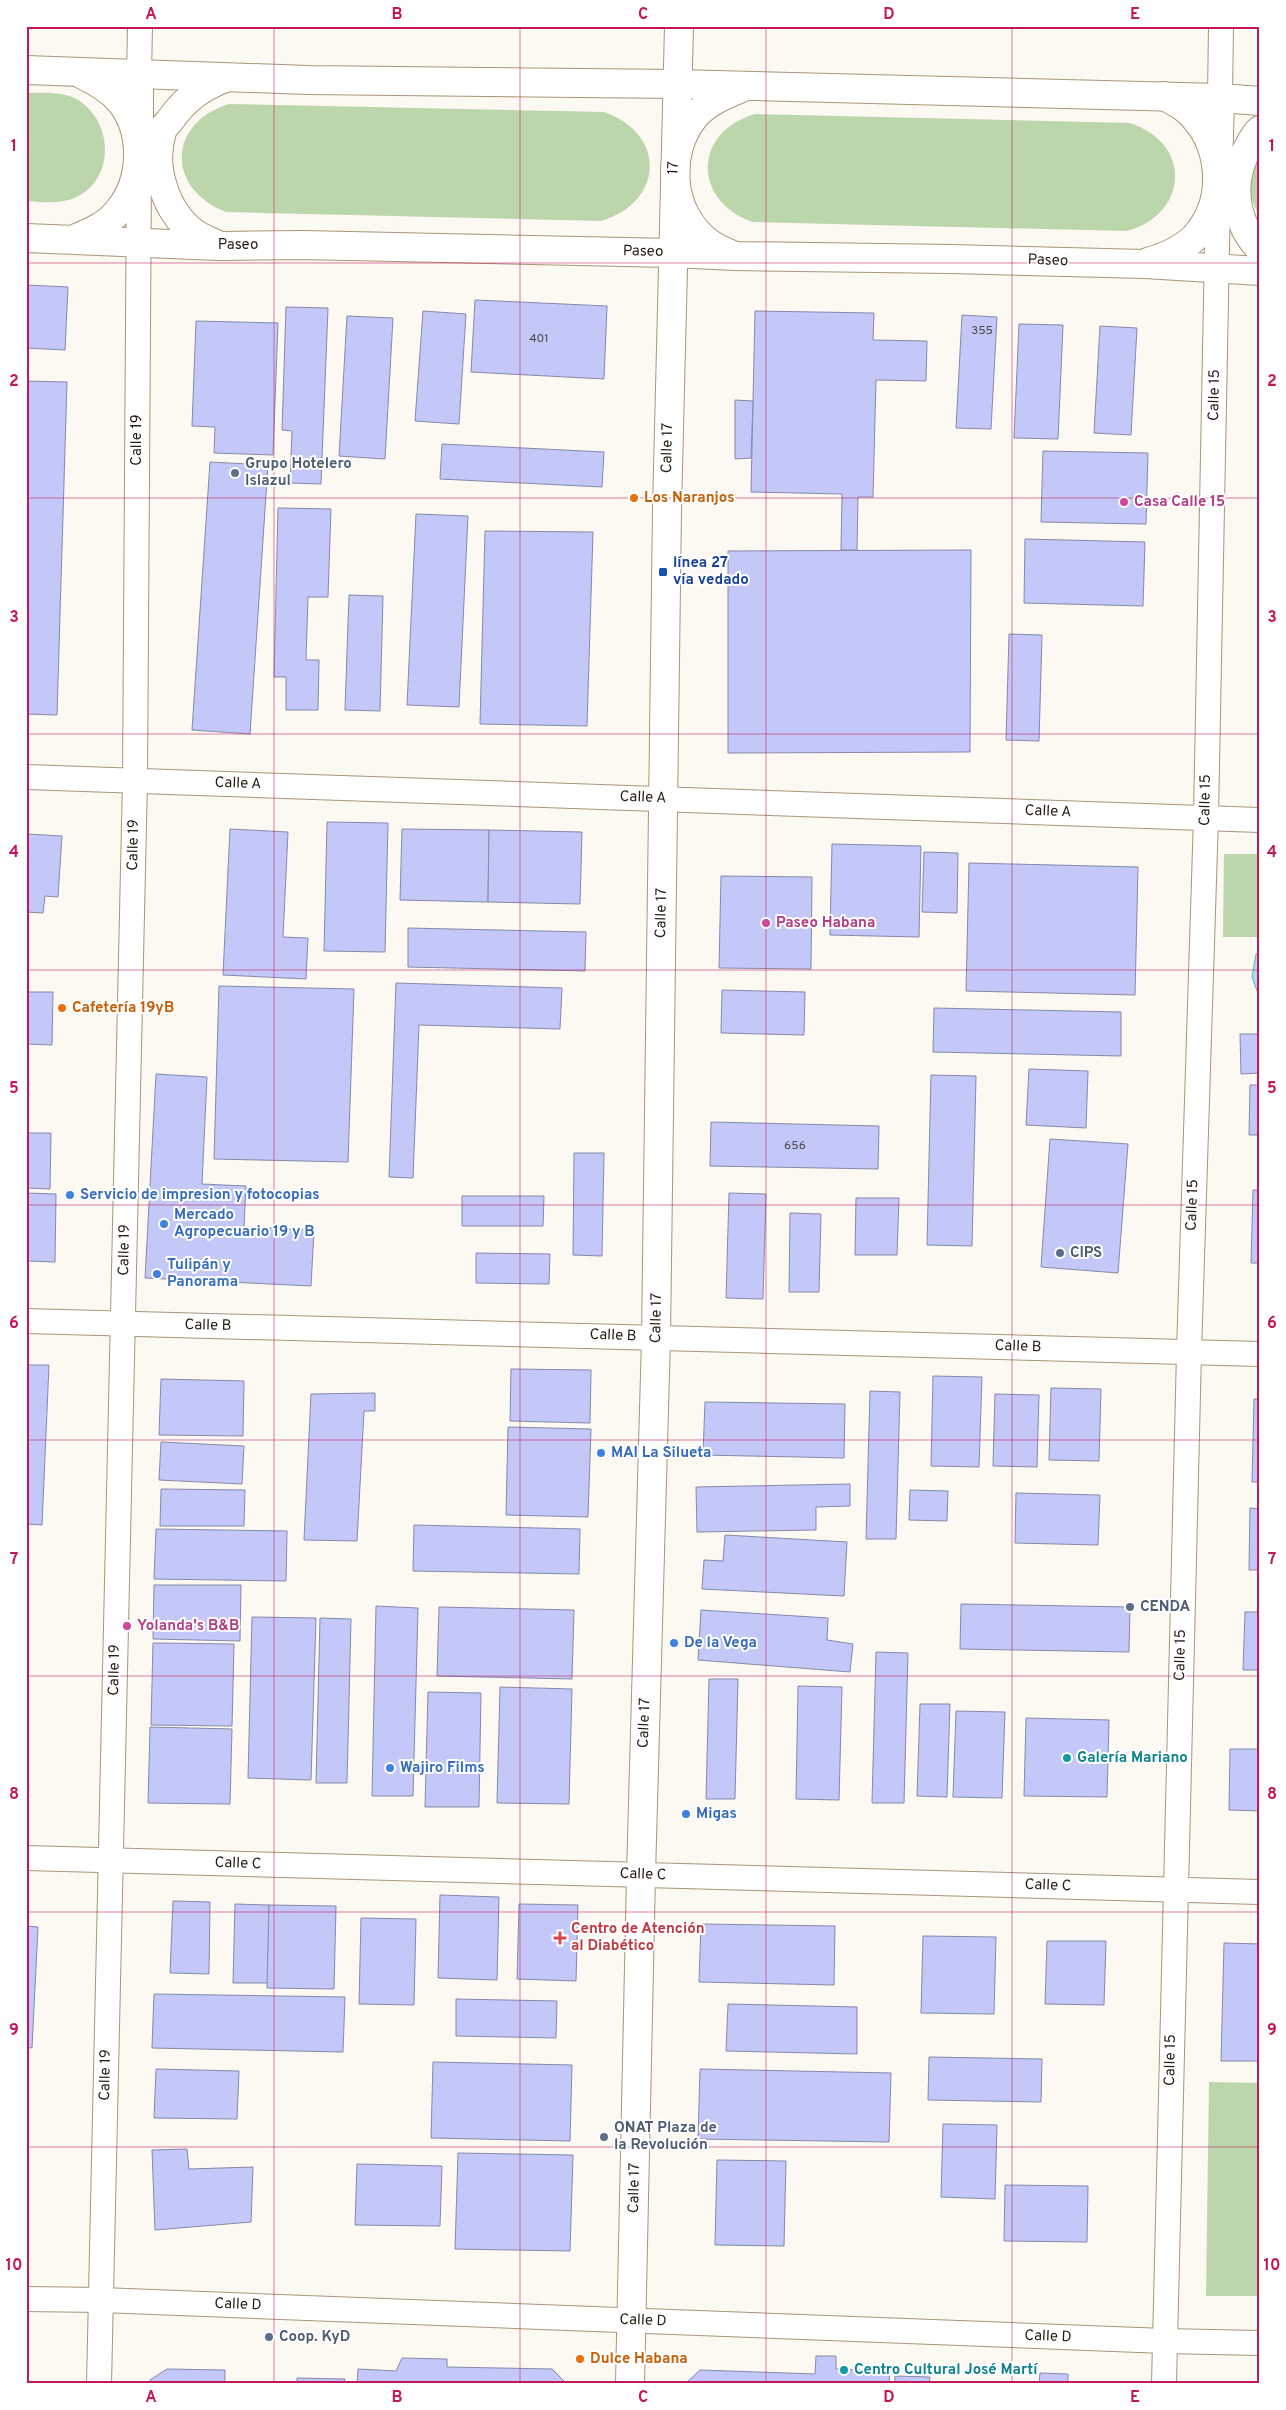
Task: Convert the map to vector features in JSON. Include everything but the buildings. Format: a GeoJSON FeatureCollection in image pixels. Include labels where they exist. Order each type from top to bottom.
{"type":"FeatureCollection","features":[{"type":"Feature","properties":{"kind":"main road"},"geometry":{"type":"LineString","coordinates":[[678,84],[679,26]]}},
{"type":"Feature","properties":{"kind":"main road"},"geometry":{"type":"LineString","coordinates":[[26,70],[139,75],[678,84],[1164,96],[1260,101]]}},
{"type":"Feature","properties":{"kind":"main road"},"geometry":{"type":"LineString","coordinates":[[71,240],[97,229],[119,210],[134,185],[139,158],[135,129],[122,103],[101,83],[76,71]]}},
{"type":"Feature","properties":{"kind":"main road","name":"Calle 19"},"geometry":{"type":"LineString","coordinates":[[139,75],[139,158]]}},
{"type":"Feature","properties":{"kind":"main road"},"geometry":{"type":"LineString","coordinates":[[219,246],[194,233],[174,212],[162,186],[159,158],[162,130],[180,105],[202,87],[229,77]]}},
{"type":"Feature","properties":{"kind":"main road","name":"17"},"geometry":{"type":"LineString","coordinates":[[672,253],[678,84]]}},
{"type":"Feature","properties":{"kind":"main road"},"geometry":{"type":"LineString","coordinates":[[735,256],[710,244],[690,223],[678,197],[674,169],[681,141],[696,116],[718,98],[748,86]]}},
{"type":"Feature","properties":{"kind":"main road"},"geometry":{"type":"LineString","coordinates":[[1145,264],[1172,254],[1194,237],[1210,213],[1218,179],[1216,157],[1205,130],[1186,109],[1164,96]]}},
{"type":"Feature","properties":{"kind":"main road","name":"Calle 15"},"geometry":{"type":"LineString","coordinates":[[1218,179],[1220,98]]}},
{"type":"Feature","properties":{"kind":"main road"},"geometry":{"type":"LineString","coordinates":[[1260,130],[1242,157],[1235,180],[1239,214],[1251,240],[1260,249]]}},
{"type":"Feature","properties":{"kind":"main road","name":"Paseo"},"geometry":{"type":"LineString","coordinates":[[26,238],[137,241],[219,246],[312,245],[735,256],[952,258],[1145,264],[1260,271]]}},
{"type":"Feature","properties":{"kind":"main road","name":"Calle 17"},"geometry":{"type":"LineString","coordinates":[[630,2384],[633,2320],[641,1875],[656,1338],[672,253]]}},
{"type":"Feature","properties":{"kind":"street","name":"Calle 19"},"geometry":{"type":"LineString","coordinates":[[139,75],[140,26]]}},
{"type":"Feature","properties":{"kind":"street","name":"Calle 15"},"geometry":{"type":"LineString","coordinates":[[1220,98],[1222,26]]}},
{"type":"Feature","properties":{"kind":"street","name":"Calle 19"},"geometry":{"type":"LineString","coordinates":[[99,2384],[135,780],[139,158]]}},
{"type":"Feature","properties":{"kind":"street","name":"Calle 15"},"geometry":{"type":"LineString","coordinates":[[1164,2384],[1189,1352],[1206,817],[1218,179]]}},
{"type":"Feature","properties":{"kind":"street","name":"Calle A"},"geometry":{"type":"LineString","coordinates":[[26,777],[1260,820]]}},
{"type":"Feature","properties":{"kind":"street","name":"Calle B"},"geometry":{"type":"LineString","coordinates":[[26,1321],[1260,1354]]}},
{"type":"Feature","properties":{"kind":"street","name":"Calle C"},"geometry":{"type":"LineString","coordinates":[[26,1858],[1260,1892]]}},
{"type":"Feature","properties":{"kind":"street","name":"Calle D"},"geometry":{"type":"LineString","coordinates":[[26,2300],[101,2300],[1165,2341],[1260,2343]]}},
{"type":"Feature","properties":{"kind":"green space"},"geometry":{"type":"Polygon","coordinates":[[[26,93],[53,93],[72,97],[90,110],[99,123],[104,137],[103,167],[96,180],[86,191],[72,199],[55,202],[26,201],[26,93]]]}},
{"type":"Feature","properties":{"kind":"green space"},"geometry":{"type":"Polygon","coordinates":[[[229,104],[604,112],[625,122],[639,136],[647,151],[650,168],[646,184],[637,199],[622,212],[601,221],[226,212],[206,202],[192,188],[184,173],[182,156],[185,140],[194,126],[209,113],[229,104]]]}},
{"type":"Feature","properties":{"kind":"green space"},"geometry":{"type":"Polygon","coordinates":[[[755,114],[1130,123],[1150,133],[1164,146],[1173,161],[1175,178],[1172,195],[1162,210],[1147,222],[1127,231],[752,222],[732,212],[718,198],[710,183],[708,166],[711,150],[720,135],[735,123],[755,114]]]}},
{"type":"Feature","properties":{"kind":"green space"},"geometry":{"type":"Polygon","coordinates":[[[1260,156],[1260,216],[1253,202],[1250,186],[1252,170],[1260,156]]]}},
{"type":"Feature","properties":{"kind":"green space"},"geometry":{"type":"Polygon","coordinates":[[[1224,854],[1260,854],[1260,937],[1223,937],[1224,854]]]}},
{"type":"Feature","properties":{"kind":"green space"},"geometry":{"type":"Polygon","coordinates":[[[1209,2082],[1260,2083],[1260,2296],[1206,2296],[1209,2082]]]}},
{"type":"Feature","properties":{"kind":"water"},"geometry":{"type":"Polygon","coordinates":[[[1260,952],[1260,999],[1252,977],[1256,954],[1260,952]]]}},
{"type":"Feature","properties":{"kind":"place","name":"Grupo Hotelero Islazul"},"geometry":{"type":"Point","coordinates":[235,473]}},
{"type":"Feature","properties":{"kind":"place","name":"Los Naranjos"},"geometry":{"type":"Point","coordinates":[634,498]}},
{"type":"Feature","properties":{"kind":"place","name":"Casa Calle 15"},"geometry":{"type":"Point","coordinates":[1124,502]}},
{"type":"Feature","properties":{"kind":"place","name":"línea 27 vía vedado"},"geometry":{"type":"Point","coordinates":[663,572]}},
{"type":"Feature","properties":{"kind":"place","name":"Paseo Habana"},"geometry":{"type":"Point","coordinates":[766,923]}},
{"type":"Feature","properties":{"kind":"place","name":"Cafetería 19yB"},"geometry":{"type":"Point","coordinates":[62,1008]}},
{"type":"Feature","properties":{"kind":"place","name":"Servicio de impresion y fotocopias"},"geometry":{"type":"Point","coordinates":[70,1195]}},
{"type":"Feature","properties":{"kind":"place","name":"Mercado Agropecuario 19 y B"},"geometry":{"type":"Point","coordinates":[164,1224]}},
{"type":"Feature","properties":{"kind":"place","name":"CIPS"},"geometry":{"type":"Point","coordinates":[1060,1253]}},
{"type":"Feature","properties":{"kind":"place","name":"Tulipán y Panorama"},"geometry":{"type":"Point","coordinates":[157,1274]}},
{"type":"Feature","properties":{"kind":"place","name":"MAI La Silueta"},"geometry":{"type":"Point","coordinates":[601,1453]}},
{"type":"Feature","properties":{"kind":"place","name":"CENDA"},"geometry":{"type":"Point","coordinates":[1130,1607]}},
{"type":"Feature","properties":{"kind":"place","name":"Yolanda's B&B"},"geometry":{"type":"Point","coordinates":[127,1626]}},
{"type":"Feature","properties":{"kind":"place","name":"De la Vega"},"geometry":{"type":"Point","coordinates":[674,1643]}},
{"type":"Feature","properties":{"kind":"place","name":"Galería Mariano"},"geometry":{"type":"Point","coordinates":[1067,1758]}},
{"type":"Feature","properties":{"kind":"place","name":"Wajiro Films"},"geometry":{"type":"Point","coordinates":[390,1768]}},
{"type":"Feature","properties":{"kind":"place","name":"Migas"},"geometry":{"type":"Point","coordinates":[686,1814]}},
{"type":"Feature","properties":{"kind":"place","name":"Centro de Atención al Diabético"},"geometry":{"type":"Point","coordinates":[560,1938]}},
{"type":"Feature","properties":{"kind":"place","name":"ONAT Plaza de la Revolución"},"geometry":{"type":"Point","coordinates":[604,2137]}},
{"type":"Feature","properties":{"kind":"place","name":"Coop. KyD"},"geometry":{"type":"Point","coordinates":[269,2337]}},
{"type":"Feature","properties":{"kind":"place","name":"Dulce Habana"},"geometry":{"type":"Point","coordinates":[580,2359]}},
{"type":"Feature","properties":{"kind":"place","name":"Centro Cultural José Martí"},"geometry":{"type":"Point","coordinates":[844,2370]}}]}
